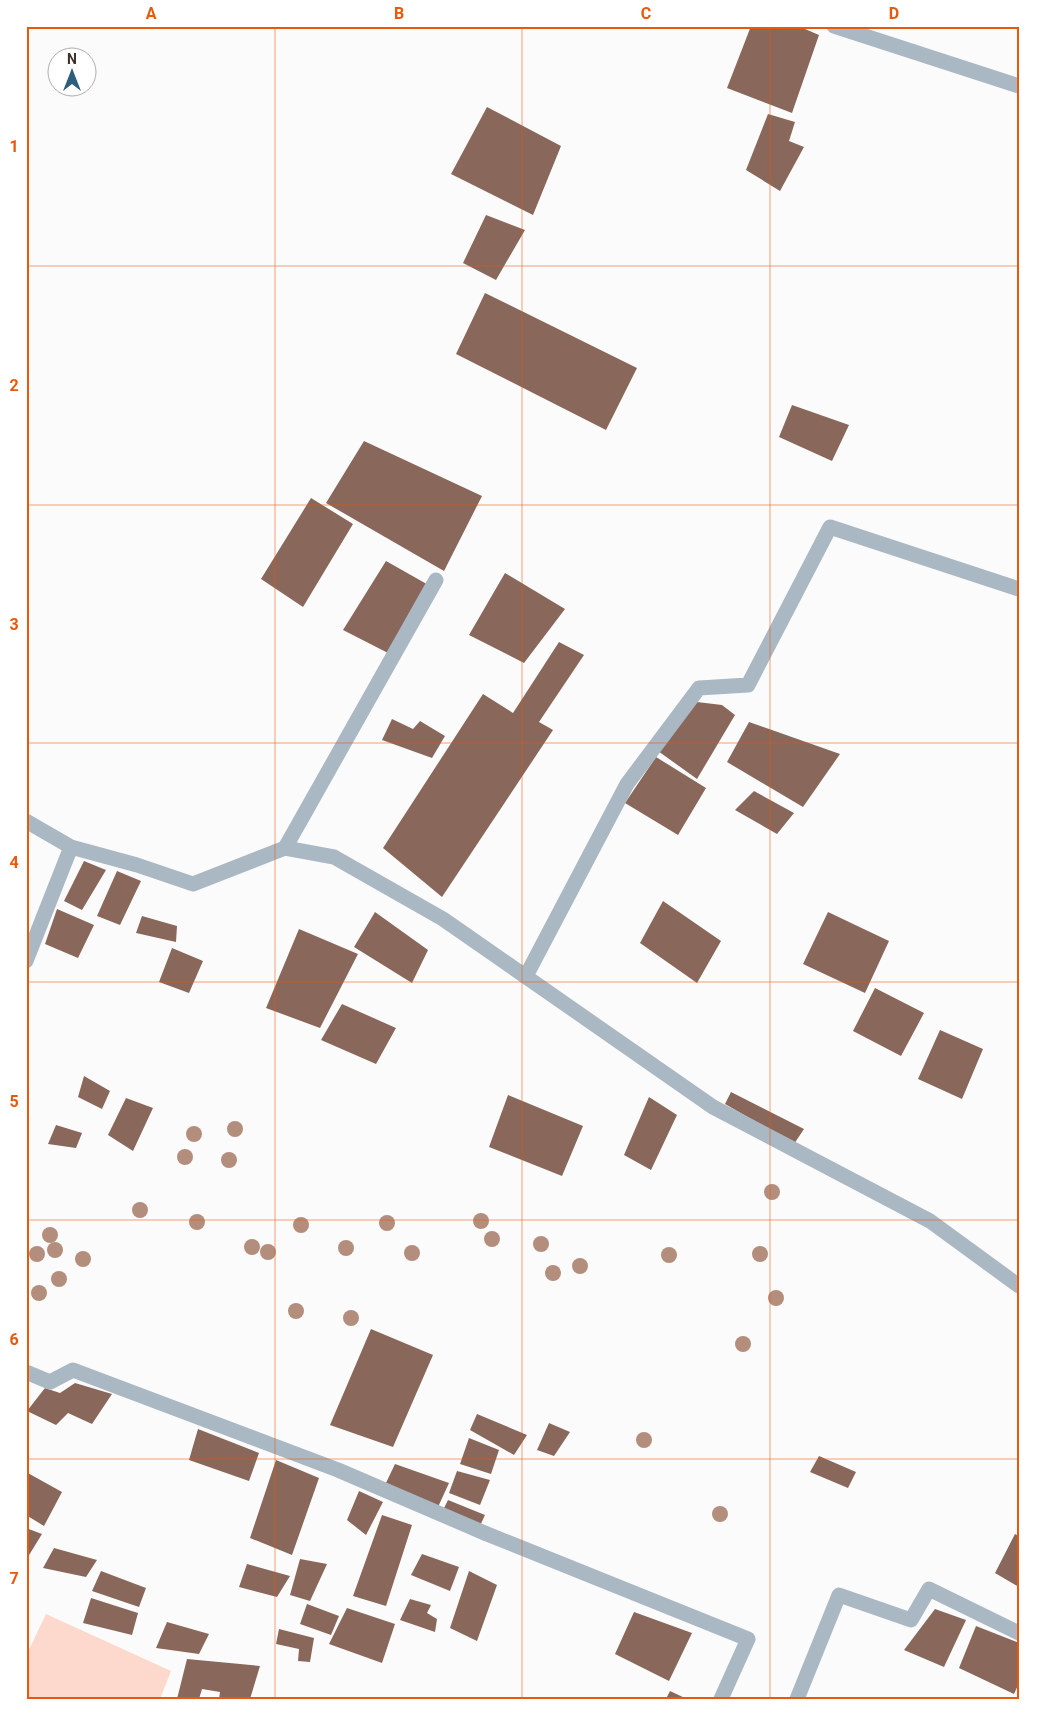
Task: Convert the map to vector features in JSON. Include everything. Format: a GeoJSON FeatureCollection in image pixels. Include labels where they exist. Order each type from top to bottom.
{"type":"FeatureCollection","features":[{"type":"Feature","properties":{"kind":"street"},"geometry":{"type":"LineString","coordinates":[[834,26],[1019,86]]}},
{"type":"Feature","properties":{"kind":"street"},"geometry":{"type":"LineString","coordinates":[[526,976],[627,784],[699,688],[748,685],[830,527],[1019,589]]}},
{"type":"Feature","properties":{"kind":"street"},"geometry":{"type":"LineString","coordinates":[[285,848],[436,580]]}},
{"type":"Feature","properties":{"kind":"street"},"geometry":{"type":"LineString","coordinates":[[26,821],[71,847],[137,865],[194,884],[285,848],[334,857],[443,919],[713,1107],[930,1221],[1019,1286]]}},
{"type":"Feature","properties":{"kind":"street"},"geometry":{"type":"LineString","coordinates":[[26,961],[71,847]]}},
{"type":"Feature","properties":{"kind":"street"},"geometry":{"type":"LineString","coordinates":[[26,1372],[50,1382],[73,1370],[82,1373],[338,1470],[487,1534],[748,1639],[721,1699]]}},
{"type":"Feature","properties":{"kind":"street"},"geometry":{"type":"LineString","coordinates":[[797,1699],[839,1595],[911,1620],[929,1589],[1019,1633]]}},
{"type":"Feature","properties":{"kind":"shaded area"},"geometry":{"type":"Polygon","coordinates":[[[46,1614],[171,1671],[160,1699],[26,1699],[26,1656],[46,1614]]]}},
{"type":"Feature","properties":{"kind":"building"},"geometry":{"type":"Polygon","coordinates":[[[751,26],[798,26],[819,35],[792,113],[727,88],[751,26]]]}},
{"type":"Feature","properties":{"kind":"building"},"geometry":{"type":"Polygon","coordinates":[[[487,107],[561,146],[533,215],[451,174],[487,107]]]}},
{"type":"Feature","properties":{"kind":"building"},"geometry":{"type":"Polygon","coordinates":[[[768,114],[795,122],[789,141],[804,147],[780,191],[746,170],[768,114]]]}},
{"type":"Feature","properties":{"kind":"building"},"geometry":{"type":"Polygon","coordinates":[[[486,215],[525,230],[496,280],[463,263],[486,215]]]}},
{"type":"Feature","properties":{"kind":"building"},"geometry":{"type":"Polygon","coordinates":[[[485,293],[637,368],[606,430],[456,354],[485,293]]]}},
{"type":"Feature","properties":{"kind":"building"},"geometry":{"type":"Polygon","coordinates":[[[792,405],[849,425],[832,461],[779,437],[792,405]]]}},
{"type":"Feature","properties":{"kind":"building"},"geometry":{"type":"Polygon","coordinates":[[[364,441],[482,496],[444,571],[326,503],[364,441]]]}},
{"type":"Feature","properties":{"kind":"building"},"geometry":{"type":"Polygon","coordinates":[[[311,498],[353,524],[303,607],[261,579],[311,498]]]}},
{"type":"Feature","properties":{"kind":"building"},"geometry":{"type":"Polygon","coordinates":[[[386,561],[432,587],[388,653],[343,630],[386,561]]]}},
{"type":"Feature","properties":{"kind":"building"},"geometry":{"type":"Polygon","coordinates":[[[505,573],[565,609],[524,663],[469,635],[505,573]]]}},
{"type":"Feature","properties":{"kind":"building"},"geometry":{"type":"Polygon","coordinates":[[[559,642],[584,655],[539,722],[553,730],[442,897],[383,848],[483,694],[513,713],[559,642]]]}},
{"type":"Feature","properties":{"kind":"building"},"geometry":{"type":"Polygon","coordinates":[[[697,702],[722,705],[735,715],[697,779],[658,751],[697,702]]]}},
{"type":"Feature","properties":{"kind":"building"},"geometry":{"type":"Polygon","coordinates":[[[392,719],[413,729],[420,721],[445,736],[432,758],[382,740],[392,719]]]}},
{"type":"Feature","properties":{"kind":"building"},"geometry":{"type":"Polygon","coordinates":[[[749,722],[840,754],[803,807],[727,762],[749,722]]]}},
{"type":"Feature","properties":{"kind":"building"},"geometry":{"type":"Polygon","coordinates":[[[656,757],[706,788],[678,835],[625,803],[656,757]]]}},
{"type":"Feature","properties":{"kind":"building"},"geometry":{"type":"Polygon","coordinates":[[[754,791],[794,813],[777,834],[735,810],[754,791]]]}},
{"type":"Feature","properties":{"kind":"building"},"geometry":{"type":"Polygon","coordinates":[[[84,861],[106,870],[82,910],[64,901],[84,861]]]}},
{"type":"Feature","properties":{"kind":"building"},"geometry":{"type":"Polygon","coordinates":[[[117,871],[141,881],[120,925],[97,916],[117,871]]]}},
{"type":"Feature","properties":{"kind":"building"},"geometry":{"type":"Polygon","coordinates":[[[663,901],[721,941],[697,983],[640,943],[663,901]]]}},
{"type":"Feature","properties":{"kind":"building"},"geometry":{"type":"Polygon","coordinates":[[[57,909],[94,925],[78,958],[45,944],[57,909]]]}},
{"type":"Feature","properties":{"kind":"building"},"geometry":{"type":"Polygon","coordinates":[[[375,912],[428,950],[412,983],[354,947],[375,912]]]}},
{"type":"Feature","properties":{"kind":"building"},"geometry":{"type":"Polygon","coordinates":[[[828,912],[889,941],[865,993],[803,964],[828,912]]]}},
{"type":"Feature","properties":{"kind":"building"},"geometry":{"type":"Polygon","coordinates":[[[142,916],[177,926],[176,942],[136,933],[142,916]]]}},
{"type":"Feature","properties":{"kind":"building"},"geometry":{"type":"Polygon","coordinates":[[[299,929],[358,954],[320,1028],[266,1008],[299,929]]]}},
{"type":"Feature","properties":{"kind":"building"},"geometry":{"type":"Polygon","coordinates":[[[172,948],[203,961],[189,993],[159,982],[172,948]]]}},
{"type":"Feature","properties":{"kind":"building"},"geometry":{"type":"Polygon","coordinates":[[[875,988],[924,1013],[901,1056],[853,1031],[875,988]]]}},
{"type":"Feature","properties":{"kind":"building"},"geometry":{"type":"Polygon","coordinates":[[[342,1004],[396,1028],[376,1064],[321,1040],[342,1004]]]}},
{"type":"Feature","properties":{"kind":"building"},"geometry":{"type":"Polygon","coordinates":[[[940,1030],[983,1049],[962,1099],[918,1079],[940,1030]]]}},
{"type":"Feature","properties":{"kind":"building"},"geometry":{"type":"Polygon","coordinates":[[[84,1076],[110,1091],[102,1109],[78,1097],[84,1076]]]}},
{"type":"Feature","properties":{"kind":"building"},"geometry":{"type":"Polygon","coordinates":[[[731,1092],[804,1129],[794,1144],[725,1104],[731,1092]]]}},
{"type":"Feature","properties":{"kind":"building"},"geometry":{"type":"Polygon","coordinates":[[[508,1095],[583,1126],[562,1176],[489,1147],[508,1095]]]}},
{"type":"Feature","properties":{"kind":"building"},"geometry":{"type":"Polygon","coordinates":[[[649,1097],[677,1115],[651,1170],[624,1155],[649,1097]]]}},
{"type":"Feature","properties":{"kind":"building"},"geometry":{"type":"Polygon","coordinates":[[[126,1098],[153,1108],[133,1151],[108,1135],[126,1098]]]}},
{"type":"Feature","properties":{"kind":"building"},"geometry":{"type":"Polygon","coordinates":[[[56,1125],[82,1133],[76,1148],[48,1144],[56,1125]]]}},
{"type":"Feature","properties":{"kind":"building"},"geometry":{"type":"Polygon","coordinates":[[[371,1329],[433,1355],[393,1447],[330,1425],[371,1329]]]}},
{"type":"Feature","properties":{"kind":"building"},"geometry":{"type":"Polygon","coordinates":[[[75,1383],[112,1394],[92,1424],[68,1413],[56,1425],[27,1411],[45,1388],[60,1393],[75,1383]]]}},
{"type":"Feature","properties":{"kind":"building"},"geometry":{"type":"Polygon","coordinates":[[[477,1414],[527,1435],[514,1455],[470,1430],[477,1414]]]}},
{"type":"Feature","properties":{"kind":"building"},"geometry":{"type":"Polygon","coordinates":[[[549,1423],[570,1432],[554,1456],[537,1450],[549,1423]]]}},
{"type":"Feature","properties":{"kind":"building"},"geometry":{"type":"Polygon","coordinates":[[[198,1429],[259,1453],[249,1481],[189,1460],[198,1429]]]}},
{"type":"Feature","properties":{"kind":"building"},"geometry":{"type":"Polygon","coordinates":[[[469,1438],[499,1450],[491,1474],[460,1464],[469,1438]]]}},
{"type":"Feature","properties":{"kind":"building"},"geometry":{"type":"Polygon","coordinates":[[[819,1456],[856,1472],[848,1488],[810,1472],[819,1456]]]}},
{"type":"Feature","properties":{"kind":"building"},"geometry":{"type":"Polygon","coordinates":[[[276,1460],[319,1478],[292,1555],[250,1538],[276,1460]]]}},
{"type":"Feature","properties":{"kind":"building"},"geometry":{"type":"Polygon","coordinates":[[[395,1464],[449,1483],[438,1507],[385,1485],[395,1464]]]}},
{"type":"Feature","properties":{"kind":"building"},"geometry":{"type":"Polygon","coordinates":[[[457,1471],[490,1480],[480,1505],[449,1493],[457,1471]]]}},
{"type":"Feature","properties":{"kind":"building"},"geometry":{"type":"Polygon","coordinates":[[[26,1472],[62,1492],[44,1526],[26,1515],[26,1472]]]}},
{"type":"Feature","properties":{"kind":"building"},"geometry":{"type":"Polygon","coordinates":[[[359,1491],[383,1502],[366,1535],[347,1520],[359,1491]]]}},
{"type":"Feature","properties":{"kind":"building"},"geometry":{"type":"Polygon","coordinates":[[[448,1500],[485,1515],[479,1528],[442,1512],[448,1500]]]}},
{"type":"Feature","properties":{"kind":"building"},"geometry":{"type":"Polygon","coordinates":[[[382,1515],[412,1525],[386,1606],[353,1596],[382,1515]]]}},
{"type":"Feature","properties":{"kind":"building"},"geometry":{"type":"Polygon","coordinates":[[[26,1528],[42,1534],[26,1560],[26,1528]]]}},
{"type":"Feature","properties":{"kind":"building"},"geometry":{"type":"Polygon","coordinates":[[[1015,1534],[1019,1536],[1019,1587],[995,1573],[1015,1534]]]}},
{"type":"Feature","properties":{"kind":"building"},"geometry":{"type":"Polygon","coordinates":[[[54,1548],[97,1560],[86,1577],[43,1568],[54,1548]]]}},
{"type":"Feature","properties":{"kind":"building"},"geometry":{"type":"Polygon","coordinates":[[[422,1554],[459,1567],[450,1591],[411,1575],[422,1554]]]}},
{"type":"Feature","properties":{"kind":"building"},"geometry":{"type":"Polygon","coordinates":[[[300,1559],[327,1564],[310,1601],[290,1595],[300,1559]]]}},
{"type":"Feature","properties":{"kind":"building"},"geometry":{"type":"Polygon","coordinates":[[[247,1564],[290,1576],[277,1597],[239,1587],[247,1564]]]}},
{"type":"Feature","properties":{"kind":"building"},"geometry":{"type":"Polygon","coordinates":[[[101,1571],[146,1588],[139,1607],[92,1591],[101,1571]]]}},
{"type":"Feature","properties":{"kind":"building"},"geometry":{"type":"Polygon","coordinates":[[[469,1571],[497,1585],[477,1641],[450,1628],[469,1571]]]}},
{"type":"Feature","properties":{"kind":"building"},"geometry":{"type":"Polygon","coordinates":[[[91,1598],[138,1613],[132,1635],[83,1623],[91,1598]]]}},
{"type":"Feature","properties":{"kind":"building"},"geometry":{"type":"Polygon","coordinates":[[[410,1599],[431,1605],[427,1613],[437,1619],[435,1632],[400,1620],[410,1599]]]}},
{"type":"Feature","properties":{"kind":"building"},"geometry":{"type":"Polygon","coordinates":[[[307,1604],[339,1616],[331,1635],[300,1624],[307,1604]]]}},
{"type":"Feature","properties":{"kind":"building"},"geometry":{"type":"Polygon","coordinates":[[[347,1608],[395,1624],[382,1663],[329,1644],[347,1608]]]}},
{"type":"Feature","properties":{"kind":"building"},"geometry":{"type":"Polygon","coordinates":[[[935,1609],[966,1620],[944,1667],[904,1650],[935,1609]]]}},
{"type":"Feature","properties":{"kind":"building"},"geometry":{"type":"Polygon","coordinates":[[[634,1612],[692,1633],[669,1681],[615,1654],[634,1612]]]}},
{"type":"Feature","properties":{"kind":"building"},"geometry":{"type":"Polygon","coordinates":[[[167,1622],[209,1634],[199,1654],[156,1648],[167,1622]]]}},
{"type":"Feature","properties":{"kind":"building"},"geometry":{"type":"Polygon","coordinates":[[[976,1626],[1019,1643],[1019,1683],[1014,1694],[959,1668],[976,1626]]]}},
{"type":"Feature","properties":{"kind":"building"},"geometry":{"type":"Polygon","coordinates":[[[279,1629],[314,1638],[310,1662],[298,1661],[299,1649],[276,1644],[279,1629]]]}},
{"type":"Feature","properties":{"kind":"building"},"geometry":{"type":"Polygon","coordinates":[[[187,1659],[260,1666],[250,1699],[219,1699],[220,1692],[202,1689],[199,1699],[177,1699],[187,1659]]]}},
{"type":"Feature","properties":{"kind":"building"},"geometry":{"type":"Polygon","coordinates":[[[670,1691],[687,1699],[666,1699],[670,1691]]]}}]}
